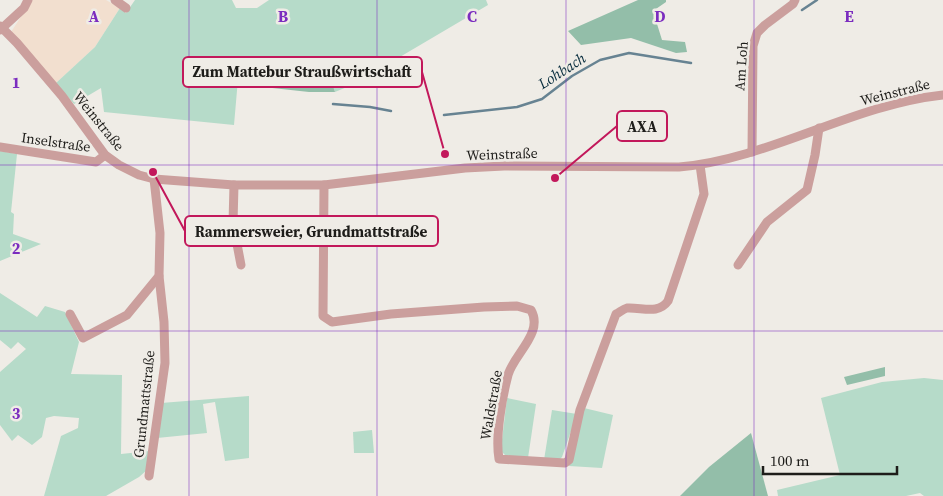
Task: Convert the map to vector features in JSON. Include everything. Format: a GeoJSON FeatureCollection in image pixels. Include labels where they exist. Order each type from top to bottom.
{"type":"FeatureCollection","features":[{"type":"Feature","properties":{"kind":"street"},"geometry":{"type":"LineString","coordinates":[[1,28],[24,8],[28,0]]}},
{"type":"Feature","properties":{"kind":"street"},"geometry":{"type":"LineString","coordinates":[[115,0],[126,8]]}},
{"type":"Feature","properties":{"kind":"street","name":"Am Loh"},"geometry":{"type":"LineString","coordinates":[[752,152],[753,46],[757,33],[793,4],[795,0]]}},
{"type":"Feature","properties":{"kind":"street","name":"Weinstraße"},"geometry":{"type":"LineString","coordinates":[[1,28],[17,43],[62,96],[105,155],[119,165],[138,175],[154,179],[234,185],[324,185],[466,168],[504,166],[679,167],[700,165],[752,152],[892,104],[943,95]]}},
{"type":"Feature","properties":{"kind":"street"},"geometry":{"type":"LineString","coordinates":[[738,265],[767,222],[807,190],[819,128]]}},
{"type":"Feature","properties":{"kind":"street","name":"Inselstraße"},"geometry":{"type":"LineString","coordinates":[[0,147],[96,162],[105,155]]}},
{"type":"Feature","properties":{"kind":"street","name":"Waldstraße"},"geometry":{"type":"LineString","coordinates":[[324,185],[322,316],[332,322],[391,314],[484,307],[518,306],[531,310],[535,318],[534,328],[508,374],[497,450],[498,459],[565,463],[569,460],[580,410],[616,314],[625,308],[655,310],[664,307],[668,301],[704,194],[700,165]]}},
{"type":"Feature","properties":{"kind":"street","name":"Grundmattstraße"},"geometry":{"type":"LineString","coordinates":[[149,476],[165,363],[164,322],[159,276],[160,233],[154,179]]}},
{"type":"Feature","properties":{"kind":"street"},"geometry":{"type":"LineString","coordinates":[[234,185],[234,223],[240,265]]}},
{"type":"Feature","properties":{"kind":"street"},"geometry":{"type":"LineString","coordinates":[[70,314],[83,338],[127,315],[159,276]]}},
{"type":"Feature","properties":{"kind":"shaded area"},"geometry":{"type":"Polygon","coordinates":[[[32,0],[106,0],[120,8],[95,47],[56,83],[11,32],[32,0]]]}},
{"type":"Feature","properties":{"kind":"green space"},"geometry":{"type":"Polygon","coordinates":[[[135,0],[232,0],[236,8],[257,8],[269,0],[486,0],[488,5],[354,84],[335,92],[332,83],[311,85],[238,79],[234,125],[104,112],[101,88],[74,104],[56,83],[95,47],[120,8],[126,13],[135,0]]]}},
{"type":"Feature","properties":{"kind":"green space"},"geometry":{"type":"Polygon","coordinates":[[[638,0],[666,0],[666,2],[653,11],[662,40],[685,42],[687,52],[676,53],[631,38],[581,45],[568,31],[638,0]]]}},
{"type":"Feature","properties":{"kind":"green space"},"geometry":{"type":"Polygon","coordinates":[[[238,79],[311,85],[332,83],[335,92],[309,92],[237,84],[238,79]]]}},
{"type":"Feature","properties":{"kind":"green space"},"geometry":{"type":"Polygon","coordinates":[[[0,151],[17,154],[11,212],[14,214],[13,234],[41,244],[0,261],[0,151]]]}},
{"type":"Feature","properties":{"kind":"green space"},"geometry":{"type":"Polygon","coordinates":[[[0,293],[37,317],[45,306],[65,312],[79,342],[71,374],[122,375],[121,454],[150,451],[147,470],[139,477],[106,496],[44,496],[61,436],[78,428],[79,418],[54,416],[46,418],[42,437],[32,445],[18,435],[12,441],[0,425],[0,372],[26,349],[18,342],[11,349],[0,340],[0,293]]]}},
{"type":"Feature","properties":{"kind":"green space"},"geometry":{"type":"Polygon","coordinates":[[[885,367],[885,376],[847,385],[844,377],[885,367]]]}},
{"type":"Feature","properties":{"kind":"green space"},"geometry":{"type":"Polygon","coordinates":[[[924,378],[943,380],[943,496],[924,496],[920,493],[906,496],[778,496],[777,490],[840,475],[821,398],[882,382],[924,378]]]}},
{"type":"Feature","properties":{"kind":"green space"},"geometry":{"type":"Polygon","coordinates":[[[249,396],[249,458],[225,461],[215,402],[203,404],[207,433],[157,438],[161,403],[249,396]]]}},
{"type":"Feature","properties":{"kind":"green space"},"geometry":{"type":"Polygon","coordinates":[[[507,398],[536,404],[528,458],[506,456],[502,452],[507,398]]]}},
{"type":"Feature","properties":{"kind":"green space"},"geometry":{"type":"Polygon","coordinates":[[[584,408],[613,415],[602,468],[569,466],[584,408]]]}},
{"type":"Feature","properties":{"kind":"green space"},"geometry":{"type":"Polygon","coordinates":[[[552,410],[577,414],[562,457],[560,459],[544,460],[552,410]]]}},
{"type":"Feature","properties":{"kind":"green space"},"geometry":{"type":"Polygon","coordinates":[[[372,430],[374,453],[354,453],[353,432],[372,430]]]}},
{"type":"Feature","properties":{"kind":"green space"},"geometry":{"type":"Polygon","coordinates":[[[751,433],[768,496],[680,496],[709,467],[751,433]]]}},
{"type":"Feature","properties":{"kind":"waterway","name":"Lohbach"},"geometry":{"type":"LineString","coordinates":[[802,10],[817,0]]}},
{"type":"Feature","properties":{"kind":"waterway","name":"Lohbach"},"geometry":{"type":"LineString","coordinates":[[444,115],[517,107],[542,99],[572,76],[600,60],[629,53],[691,63]]}},
{"type":"Feature","properties":{"kind":"waterway","name":"Lohbach"},"geometry":{"type":"LineString","coordinates":[[333,104],[391,111]]}},
{"type":"Feature","properties":{"kind":"place","name":"Zum Mattebur Straußwirtschaft"},"geometry":{"type":"Point","coordinates":[445,154]}},
{"type":"Feature","properties":{"kind":"place","name":"Rammersweier, Grundmattstraße"},"geometry":{"type":"Point","coordinates":[153,172]}},
{"type":"Feature","properties":{"kind":"place","name":"AXA"},"geometry":{"type":"Point","coordinates":[555,178]}}]}
